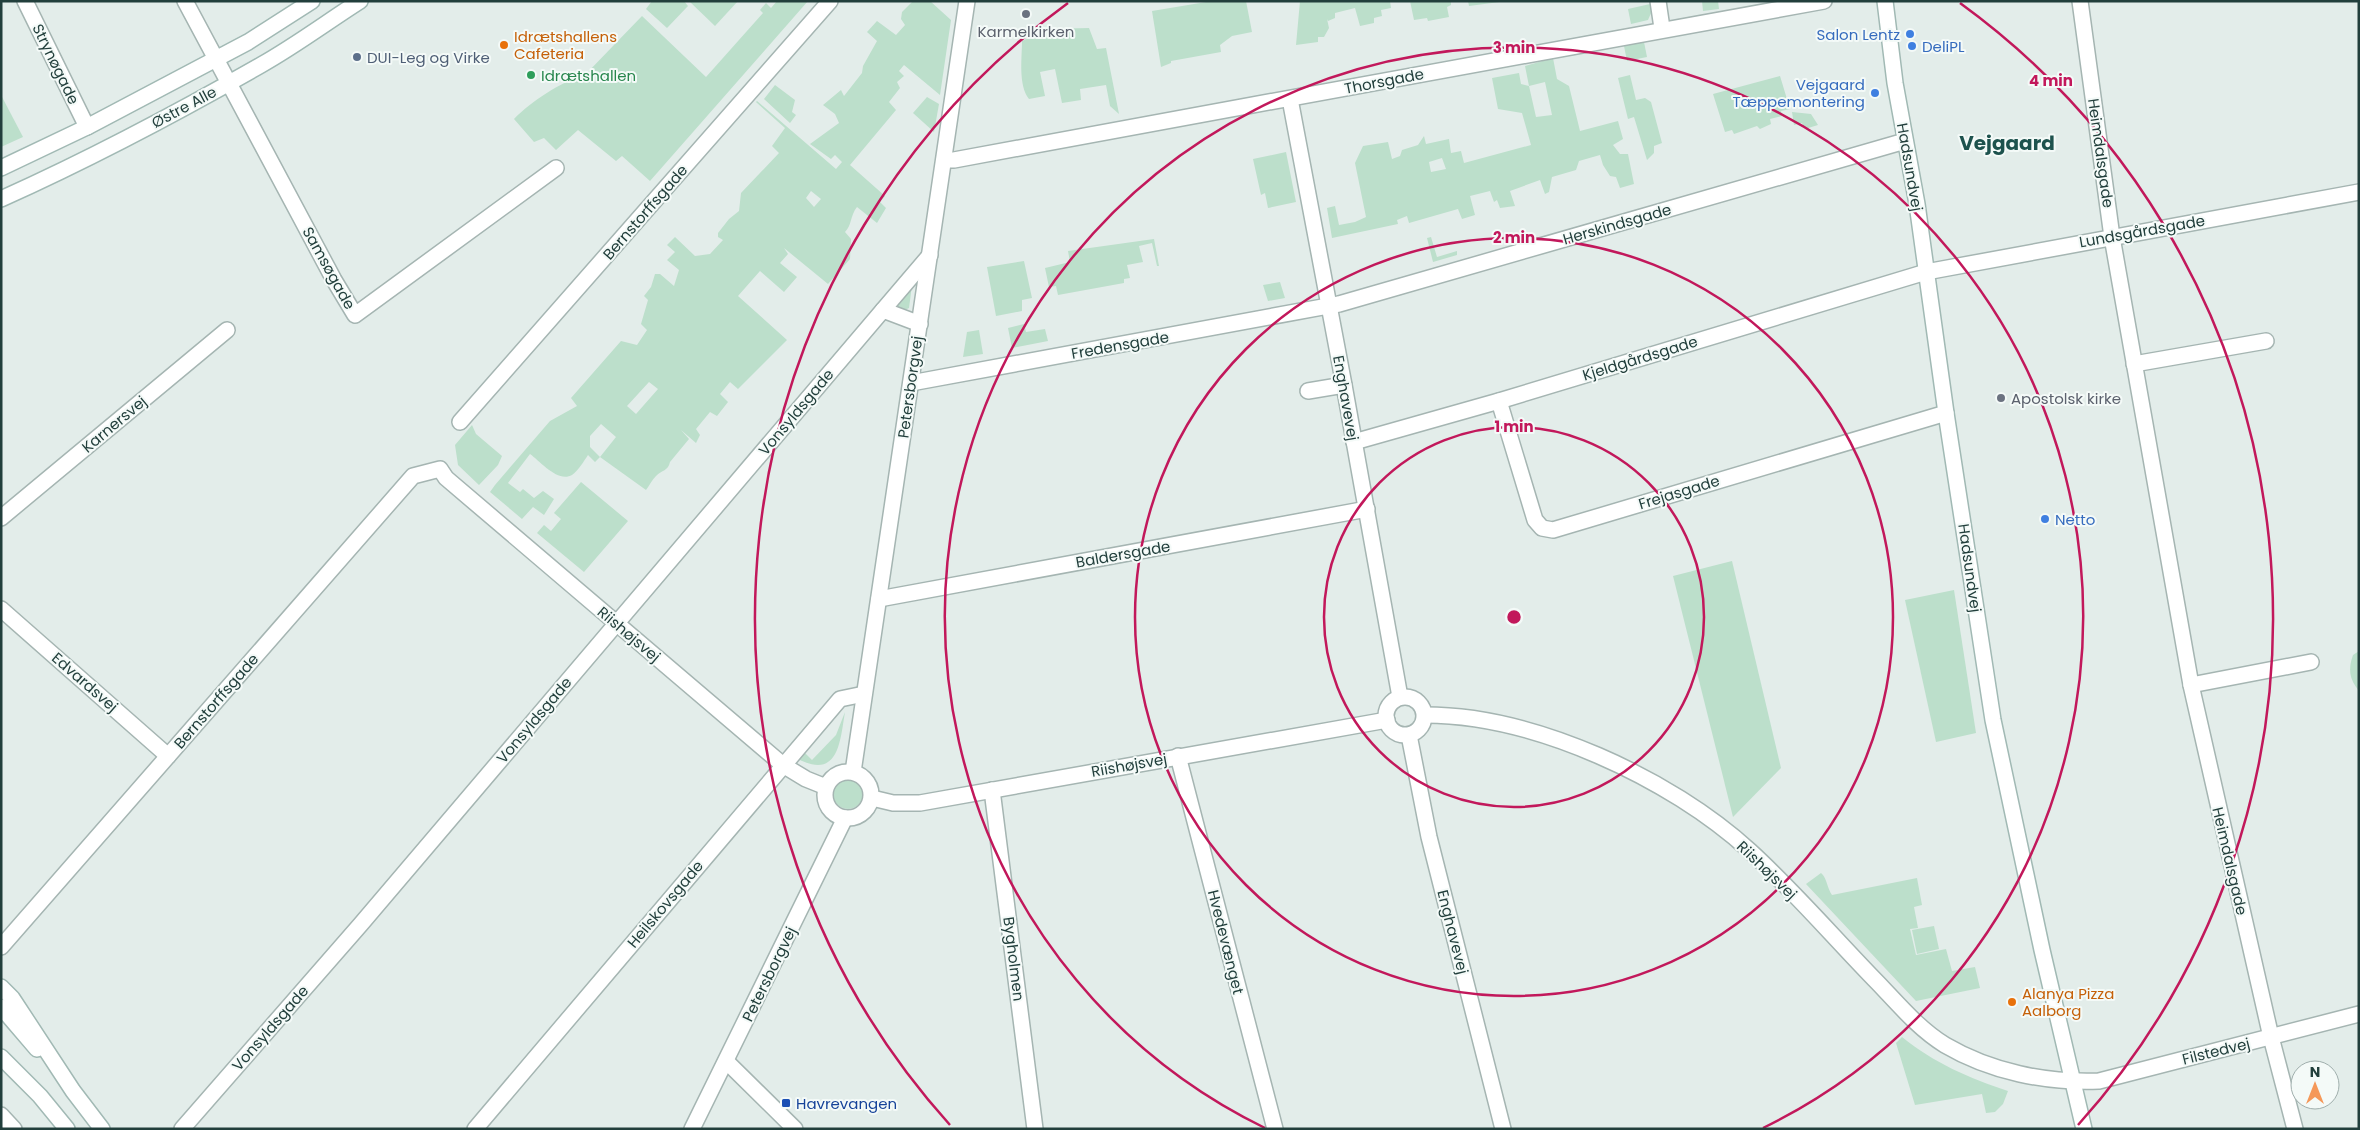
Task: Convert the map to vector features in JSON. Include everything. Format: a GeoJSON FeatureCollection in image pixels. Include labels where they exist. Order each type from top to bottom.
{"type":"FeatureCollection","features":[{"type":"Feature","properties":{"kind":"street","name":"Strynøgade"},"geometry":{"type":"LineString","coordinates":[[25,1],[87,127]]}},
{"type":"Feature","properties":{"kind":"street","name":"Samsøgade"},"geometry":{"type":"LineString","coordinates":[[185,1],[334,280],[355,315],[556,168]]}},
{"type":"Feature","properties":{"kind":"street","name":"Østre Alle"},"geometry":{"type":"LineString","coordinates":[[1,168],[87,127],[248,42],[312,1]]}},
{"type":"Feature","properties":{"kind":"street","name":"Østre Alle"},"geometry":{"type":"LineString","coordinates":[[1,199],[99,152],[262,65],[360,1]]}},
{"type":"Feature","properties":{"kind":"street","name":"Bernstorffsgade"},"geometry":{"type":"LineString","coordinates":[[460,422],[830,1]]}},
{"type":"Feature","properties":{"kind":"street","name":"Petersborgvej"},"geometry":{"type":"LineString","coordinates":[[852,772],[967,1]]}},
{"type":"Feature","properties":{"kind":"street"},"geometry":{"type":"LineString","coordinates":[[1658,1],[1662,28]]}},
{"type":"Feature","properties":{"kind":"street","name":"Thorsgade"},"geometry":{"type":"LineString","coordinates":[[944,160],[954,160],[1290,99],[1662,28],[1824,1]]}},
{"type":"Feature","properties":{"kind":"street","name":"Hadsundvej"},"geometry":{"type":"LineString","coordinates":[[1885,1],[1895,83],[1917,204],[1946,413],[1993,720],[2084,1129]]}},
{"type":"Feature","properties":{"kind":"street","name":"Heimdalsgade"},"geometry":{"type":"LineString","coordinates":[[2080,1],[2112,237],[2191,685],[2271,1037],[2294,1129]]}},
{"type":"Feature","properties":{"kind":"street","name":"Enghavevej"},"geometry":{"type":"LineString","coordinates":[[1290,99],[1367,509],[1400,697]]}},
{"type":"Feature","properties":{"kind":"street","name":"Herskindsgade"},"geometry":{"type":"LineString","coordinates":[[1329,307],[1905,141]]}},
{"type":"Feature","properties":{"kind":"street","name":"Lundsgårdsgade"},"geometry":{"type":"LineString","coordinates":[[1926,272],[2359,192]]}},
{"type":"Feature","properties":{"kind":"street","name":"Vonsyldsgade"},"geometry":{"type":"LineString","coordinates":[[182,1129],[361,924],[930,256]]}},
{"type":"Feature","properties":{"kind":"street","name":"Kjeldgårdsgade"},"geometry":{"type":"LineString","coordinates":[[1354,442],[1499,401],[1926,272]]}},
{"type":"Feature","properties":{"kind":"street","name":"Fredensgade"},"geometry":{"type":"LineString","coordinates":[[911,383],[1329,307]]}},
{"type":"Feature","properties":{"kind":"street"},"geometry":{"type":"LineString","coordinates":[[883,310],[920,324]]}},
{"type":"Feature","properties":{"kind":"street","name":"Karnersvej"},"geometry":{"type":"LineString","coordinates":[[1,518],[227,330]]}},
{"type":"Feature","properties":{"kind":"street"},"geometry":{"type":"LineString","coordinates":[[2134,364],[2266,341]]}},
{"type":"Feature","properties":{"kind":"street"},"geometry":{"type":"LineString","coordinates":[[1308,391],[1344,385]]}},
{"type":"Feature","properties":{"kind":"street","name":"Frejasgade"},"geometry":{"type":"LineString","coordinates":[[1499,401],[1535,520],[1542,528],[1553,530],[1946,413]]}},
{"type":"Feature","properties":{"kind":"street","name":"Bernstorffsgade"},"geometry":{"type":"LineString","coordinates":[[1,947],[413,476],[440,469]]}},
{"type":"Feature","properties":{"kind":"street","name":"Riishøjsvej"},"geometry":{"type":"LineString","coordinates":[[440,469],[446,478],[783,765],[806,779],[826,787]]}},
{"type":"Feature","properties":{"kind":"street","name":"Baldersgade"},"geometry":{"type":"LineString","coordinates":[[879,599],[1367,509]]}},
{"type":"Feature","properties":{"kind":"street","name":"Edvardsvej"},"geometry":{"type":"LineString","coordinates":[[1,609],[168,756]]}},
{"type":"Feature","properties":{"kind":"street"},"geometry":{"type":"LineString","coordinates":[[2191,685],[2311,662]]}},
{"type":"Feature","properties":{"kind":"street","name":"Heilskovsgade"},"geometry":{"type":"LineString","coordinates":[[475,1129],[840,699],[864,694]]}},
{"type":"Feature","properties":{"kind":"street"},"geometry":{"type":"LineString","coordinates":[[1400,697],[1416,700],[1425,715],[1423,724],[1419,729],[1409,734],[1398,733],[1393,730],[1387,720],[1389,707],[1400,697]]}},
{"type":"Feature","properties":{"kind":"street","name":"Riishøjsvej"},"geometry":{"type":"LineString","coordinates":[[1425,715],[1474,719],[1530,731],[1622,767],[1667,791],[1706,816],[1750,850],[1909,1017],[1944,1044],[1974,1060],[2021,1075],[2073,1082]]}},
{"type":"Feature","properties":{"kind":"street","name":"Riishøjsvej"},"geometry":{"type":"LineString","coordinates":[[872,798],[893,803],[920,803],[1387,720]]}},
{"type":"Feature","properties":{"kind":"street","name":"Enghavevej"},"geometry":{"type":"LineString","coordinates":[[1409,734],[1429,837],[1503,1129]]}},
{"type":"Feature","properties":{"kind":"street","name":"Hvedevænget"},"geometry":{"type":"LineString","coordinates":[[1178,756],[1274,1129]]}},
{"type":"Feature","properties":{"kind":"street"},"geometry":{"type":"LineString","coordinates":[[852,772],[865,778],[870,784],[872,798],[865,811],[859,816],[845,818],[831,810],[826,803],[826,787],[834,776],[852,772]]}},
{"type":"Feature","properties":{"kind":"street","name":"Bygholmen"},"geometry":{"type":"LineString","coordinates":[[992,790],[1035,1129]]}},
{"type":"Feature","properties":{"kind":"street","name":"Petersborgvej"},"geometry":{"type":"LineString","coordinates":[[692,1129],[845,818]]}},
{"type":"Feature","properties":{"kind":"street"},"geometry":{"type":"LineString","coordinates":[[1,988],[12,998],[57,1067],[102,1129]]}},
{"type":"Feature","properties":{"kind":"street"},"geometry":{"type":"LineString","coordinates":[[1,1007],[33,1046],[57,1067]]}},
{"type":"Feature","properties":{"kind":"street","name":"Filstedvej"},"geometry":{"type":"LineString","coordinates":[[2073,1082],[2099,1081],[2359,1014]]}},
{"type":"Feature","properties":{"kind":"street"},"geometry":{"type":"LineString","coordinates":[[1,1057],[40,1096],[67,1129]]}},
{"type":"Feature","properties":{"kind":"street"},"geometry":{"type":"LineString","coordinates":[[726,1061],[795,1129]]}},
{"type":"Feature","properties":{"kind":"street"},"geometry":{"type":"LineString","coordinates":[[1,1115],[14,1129]]}},
{"type":"Feature","properties":{"kind":"green space"},"geometry":{"type":"Polygon","coordinates":[[[652,1],[684,1],[688,6],[667,28],[646,9],[652,1]]]}},
{"type":"Feature","properties":{"kind":"green space"},"geometry":{"type":"Polygon","coordinates":[[[689,1],[738,1],[715,26],[689,1]]]}},
{"type":"Feature","properties":{"kind":"green space"},"geometry":{"type":"Polygon","coordinates":[[[777,1],[808,1],[650,181],[622,156],[616,161],[578,130],[556,150],[544,138],[534,142],[514,119],[547,93],[566,82],[585,75],[642,16],[706,77],[763,13],[760,10],[766,3],[771,8],[777,1]]]}},
{"type":"Feature","properties":{"kind":"green space"},"geometry":{"type":"Polygon","coordinates":[[[913,1],[930,1],[951,20],[940,95],[904,65],[899,71],[904,76],[897,82],[900,88],[889,102],[896,110],[850,165],[885,196],[880,202],[886,208],[877,223],[857,207],[845,232],[851,239],[850,259],[828,284],[784,248],[788,254],[780,263],[797,277],[784,292],[760,271],[738,296],[787,340],[738,389],[730,382],[720,394],[728,402],[717,416],[710,412],[696,429],[700,435],[696,443],[681,430],[689,439],[668,467],[656,476],[646,490],[600,457],[595,462],[588,455],[581,466],[572,475],[567,477],[555,474],[530,454],[508,483],[520,492],[523,489],[534,498],[543,491],[554,499],[544,515],[533,507],[522,519],[490,492],[550,421],[577,406],[571,398],[621,341],[637,345],[647,330],[641,324],[648,300],[644,296],[651,287],[655,274],[660,274],[674,286],[679,270],[667,260],[675,252],[667,245],[675,237],[695,256],[710,254],[723,240],[718,237],[718,233],[729,219],[739,211],[741,193],[779,153],[772,146],[785,128],[756,102],[836,169],[842,162],[835,155],[831,159],[810,144],[839,123],[835,114],[823,105],[841,90],[844,96],[862,73],[863,66],[877,41],[867,32],[877,21],[896,35],[905,25],[901,19],[902,12],[913,1]],[[811,191],[806,198],[814,207],[821,199],[811,191]],[[649,382],[627,406],[636,414],[658,389],[649,382]],[[601,424],[590,436],[590,447],[600,457],[616,437],[601,424]]]}},
{"type":"Feature","properties":{"kind":"green space"},"geometry":{"type":"Polygon","coordinates":[[[1212,1],[1246,1],[1252,32],[1232,36],[1220,45],[1221,52],[1171,61],[1171,63],[1161,67],[1152,11],[1212,1]]]}},
{"type":"Feature","properties":{"kind":"green space"},"geometry":{"type":"Polygon","coordinates":[[[1300,1],[1390,1],[1391,8],[1381,10],[1382,16],[1374,18],[1374,23],[1360,26],[1355,8],[1335,13],[1335,18],[1328,21],[1327,19],[1329,28],[1324,37],[1318,37],[1318,42],[1296,45],[1300,1]]]}},
{"type":"Feature","properties":{"kind":"green space"},"geometry":{"type":"Polygon","coordinates":[[[1410,1],[1451,1],[1451,5],[1447,7],[1449,17],[1428,21],[1427,18],[1414,20],[1410,1]]]}},
{"type":"Feature","properties":{"kind":"green space"},"geometry":{"type":"Polygon","coordinates":[[[1468,1],[1507,1],[1469,6],[1468,1]]]}},
{"type":"Feature","properties":{"kind":"green space"},"geometry":{"type":"Polygon","coordinates":[[[1702,1],[1718,1],[1719,9],[1703,11],[1702,1]]]}},
{"type":"Feature","properties":{"kind":"green space"},"geometry":{"type":"Polygon","coordinates":[[[1650,4],[1652,11],[1648,20],[1631,24],[1628,9],[1650,4]]]}},
{"type":"Feature","properties":{"kind":"green space"},"geometry":{"type":"Polygon","coordinates":[[[1089,28],[1097,49],[1106,48],[1119,114],[1110,106],[1106,85],[1080,89],[1081,100],[1062,103],[1055,69],[1040,72],[1045,96],[1029,99],[1022,79],[1022,41],[1047,29],[1089,28]]]}},
{"type":"Feature","properties":{"kind":"green space"},"geometry":{"type":"Polygon","coordinates":[[[1644,42],[1647,57],[1627,61],[1624,46],[1644,42]]]}},
{"type":"Feature","properties":{"kind":"green space"},"geometry":{"type":"Polygon","coordinates":[[[1553,58],[1557,79],[1569,86],[1580,131],[1618,121],[1623,139],[1613,145],[1620,154],[1628,154],[1634,184],[1620,188],[1616,177],[1610,176],[1603,165],[1600,155],[1579,161],[1576,170],[1552,177],[1549,192],[1545,194],[1540,180],[1510,191],[1515,206],[1500,208],[1497,200],[1494,202],[1490,191],[1470,196],[1475,215],[1462,219],[1458,209],[1409,223],[1407,216],[1397,220],[1398,224],[1332,238],[1327,208],[1335,206],[1339,225],[1355,222],[1366,217],[1355,163],[1363,146],[1388,142],[1392,159],[1400,156],[1402,150],[1418,145],[1424,136],[1426,144],[1449,139],[1451,153],[1461,151],[1464,163],[1531,145],[1522,113],[1498,109],[1492,78],[1519,73],[1521,84],[1529,86],[1525,66],[1553,58]],[[1545,82],[1529,86],[1536,117],[1552,115],[1545,82]],[[1442,158],[1429,162],[1431,172],[1446,169],[1442,158]]]}},
{"type":"Feature","properties":{"kind":"green space"},"geometry":{"type":"Polygon","coordinates":[[[1630,75],[1636,100],[1645,98],[1651,102],[1662,143],[1654,146],[1654,153],[1647,160],[1634,117],[1628,119],[1618,78],[1630,75]]]}},
{"type":"Feature","properties":{"kind":"green space"},"geometry":{"type":"Polygon","coordinates":[[[1780,76],[1790,109],[1781,111],[1782,116],[1770,119],[1771,124],[1760,129],[1757,126],[1734,134],[1732,130],[1725,132],[1713,94],[1780,76]]]}},
{"type":"Feature","properties":{"kind":"green space"},"geometry":{"type":"Polygon","coordinates":[[[775,85],[795,100],[792,112],[796,115],[790,123],[764,99],[775,85]]]}},
{"type":"Feature","properties":{"kind":"green space"},"geometry":{"type":"Polygon","coordinates":[[[1,95],[23,137],[1,147],[1,95]]]}},
{"type":"Feature","properties":{"kind":"green space"},"geometry":{"type":"Polygon","coordinates":[[[927,97],[939,104],[934,132],[913,113],[927,97]]]}},
{"type":"Feature","properties":{"kind":"green space"},"geometry":{"type":"Polygon","coordinates":[[[1792,112],[1811,114],[1818,125],[1805,129],[1802,123],[1794,125],[1792,112]]]}},
{"type":"Feature","properties":{"kind":"green space"},"geometry":{"type":"Polygon","coordinates":[[[1286,152],[1296,202],[1268,208],[1265,193],[1261,195],[1253,159],[1286,152]]]}},
{"type":"Feature","properties":{"kind":"green space"},"geometry":{"type":"Polygon","coordinates":[[[1431,237],[1437,257],[1457,251],[1457,255],[1433,262],[1427,238],[1431,237]]]}},
{"type":"Feature","properties":{"kind":"green space"},"geometry":{"type":"Polygon","coordinates":[[[1154,239],[1159,266],[1157,266],[1152,243],[1139,246],[1143,262],[1127,265],[1130,278],[1124,279],[1124,283],[1058,295],[1056,286],[1049,287],[1045,268],[1070,262],[1068,251],[1154,239]]]}},
{"type":"Feature","properties":{"kind":"green space"},"geometry":{"type":"Polygon","coordinates":[[[1024,261],[1032,298],[1022,300],[1022,311],[996,316],[987,267],[1024,261]]]}},
{"type":"Feature","properties":{"kind":"green space"},"geometry":{"type":"Polygon","coordinates":[[[1280,282],[1285,298],[1268,301],[1263,285],[1280,282]]]}},
{"type":"Feature","properties":{"kind":"green space"},"geometry":{"type":"Polygon","coordinates":[[[912,285],[909,308],[905,310],[895,305],[912,285]]]}},
{"type":"Feature","properties":{"kind":"green space"},"geometry":{"type":"Polygon","coordinates":[[[1024,324],[1026,332],[1045,329],[1048,341],[1012,348],[1008,328],[1024,324]]]}},
{"type":"Feature","properties":{"kind":"green space"},"geometry":{"type":"Polygon","coordinates":[[[979,330],[983,354],[963,357],[967,332],[979,330]]]}},
{"type":"Feature","properties":{"kind":"green space"},"geometry":{"type":"Polygon","coordinates":[[[472,425],[476,434],[502,456],[498,465],[479,485],[458,465],[455,445],[472,425]]]}},
{"type":"Feature","properties":{"kind":"green space"},"geometry":{"type":"Polygon","coordinates":[[[581,482],[628,521],[584,572],[537,533],[544,525],[551,531],[561,519],[554,513],[581,482]]]}},
{"type":"Feature","properties":{"kind":"green space"},"geometry":{"type":"Polygon","coordinates":[[[1732,561],[1781,768],[1733,817],[1673,576],[1732,561]]]}},
{"type":"Feature","properties":{"kind":"green space"},"geometry":{"type":"Polygon","coordinates":[[[1954,590],[1976,733],[1936,742],[1905,600],[1954,590]]]}},
{"type":"Feature","properties":{"kind":"green space"},"geometry":{"type":"Polygon","coordinates":[[[2359,651],[2359,691],[2351,678],[2350,665],[2353,655],[2359,651]]]}},
{"type":"Feature","properties":{"kind":"green space"},"geometry":{"type":"Polygon","coordinates":[[[845,712],[839,745],[830,761],[822,765],[798,759],[803,751],[812,760],[836,735],[845,712]]]}},
{"type":"Feature","properties":{"kind":"green space"},"geometry":{"type":"Polygon","coordinates":[[[848,779],[859,783],[863,794],[859,805],[848,809],[837,805],[833,794],[837,783],[848,779]]]}},
{"type":"Feature","properties":{"kind":"green space"},"geometry":{"type":"Polygon","coordinates":[[[1821,873],[1832,895],[1917,878],[1922,905],[1914,907],[1918,928],[1910,929],[1916,955],[1946,949],[1952,971],[1975,967],[1980,988],[1916,1001],[1806,884],[1821,873]]]}},
{"type":"Feature","properties":{"kind":"green space"},"geometry":{"type":"Polygon","coordinates":[[[1934,926],[1939,949],[1917,954],[1912,930],[1934,926]]]}},
{"type":"Feature","properties":{"kind":"green space"},"geometry":{"type":"Polygon","coordinates":[[[1902,1037],[1927,1055],[1952,1069],[2008,1091],[2003,1104],[1995,1112],[1986,1113],[1982,1094],[1915,1105],[1896,1043],[1902,1037]]]}},
{"type":"Feature","properties":{"kind":"place","name":"Karmelkirken"},"geometry":{"type":"Point","coordinates":[1026,14]}},
{"type":"Feature","properties":{"kind":"place","name":"Salon Lentz"},"geometry":{"type":"Point","coordinates":[1910,34]}},
{"type":"Feature","properties":{"kind":"place","name":"Idrætshallens Cafeteria"},"geometry":{"type":"Point","coordinates":[504,45]}},
{"type":"Feature","properties":{"kind":"place","name":"DeliPL"},"geometry":{"type":"Point","coordinates":[1912,46]}},
{"type":"Feature","properties":{"kind":"place","name":"DUI-Leg og Virke"},"geometry":{"type":"Point","coordinates":[357,57]}},
{"type":"Feature","properties":{"kind":"place","name":"Idrætshallen"},"geometry":{"type":"Point","coordinates":[531,75]}},
{"type":"Feature","properties":{"kind":"place","name":"Vejgaard Tæppemontering"},"geometry":{"type":"Point","coordinates":[1875,93]}},
{"type":"Feature","properties":{"kind":"place","name":"Apostolsk kirke"},"geometry":{"type":"Point","coordinates":[2001,398]}},
{"type":"Feature","properties":{"kind":"place","name":"Netto"},"geometry":{"type":"Point","coordinates":[2045,519]}},
{"type":"Feature","properties":{"kind":"place","name":"Alanya Pizza Aalborg"},"geometry":{"type":"Point","coordinates":[2012,1002]}},
{"type":"Feature","properties":{"kind":"place","name":"Havrevangen"},"geometry":{"type":"Point","coordinates":[786,1103]}},
{"type":"Feature","properties":{"kind":"district","name":"Vejgaard"},"geometry":{"type":"Point","coordinates":[2007,143]}}]}
